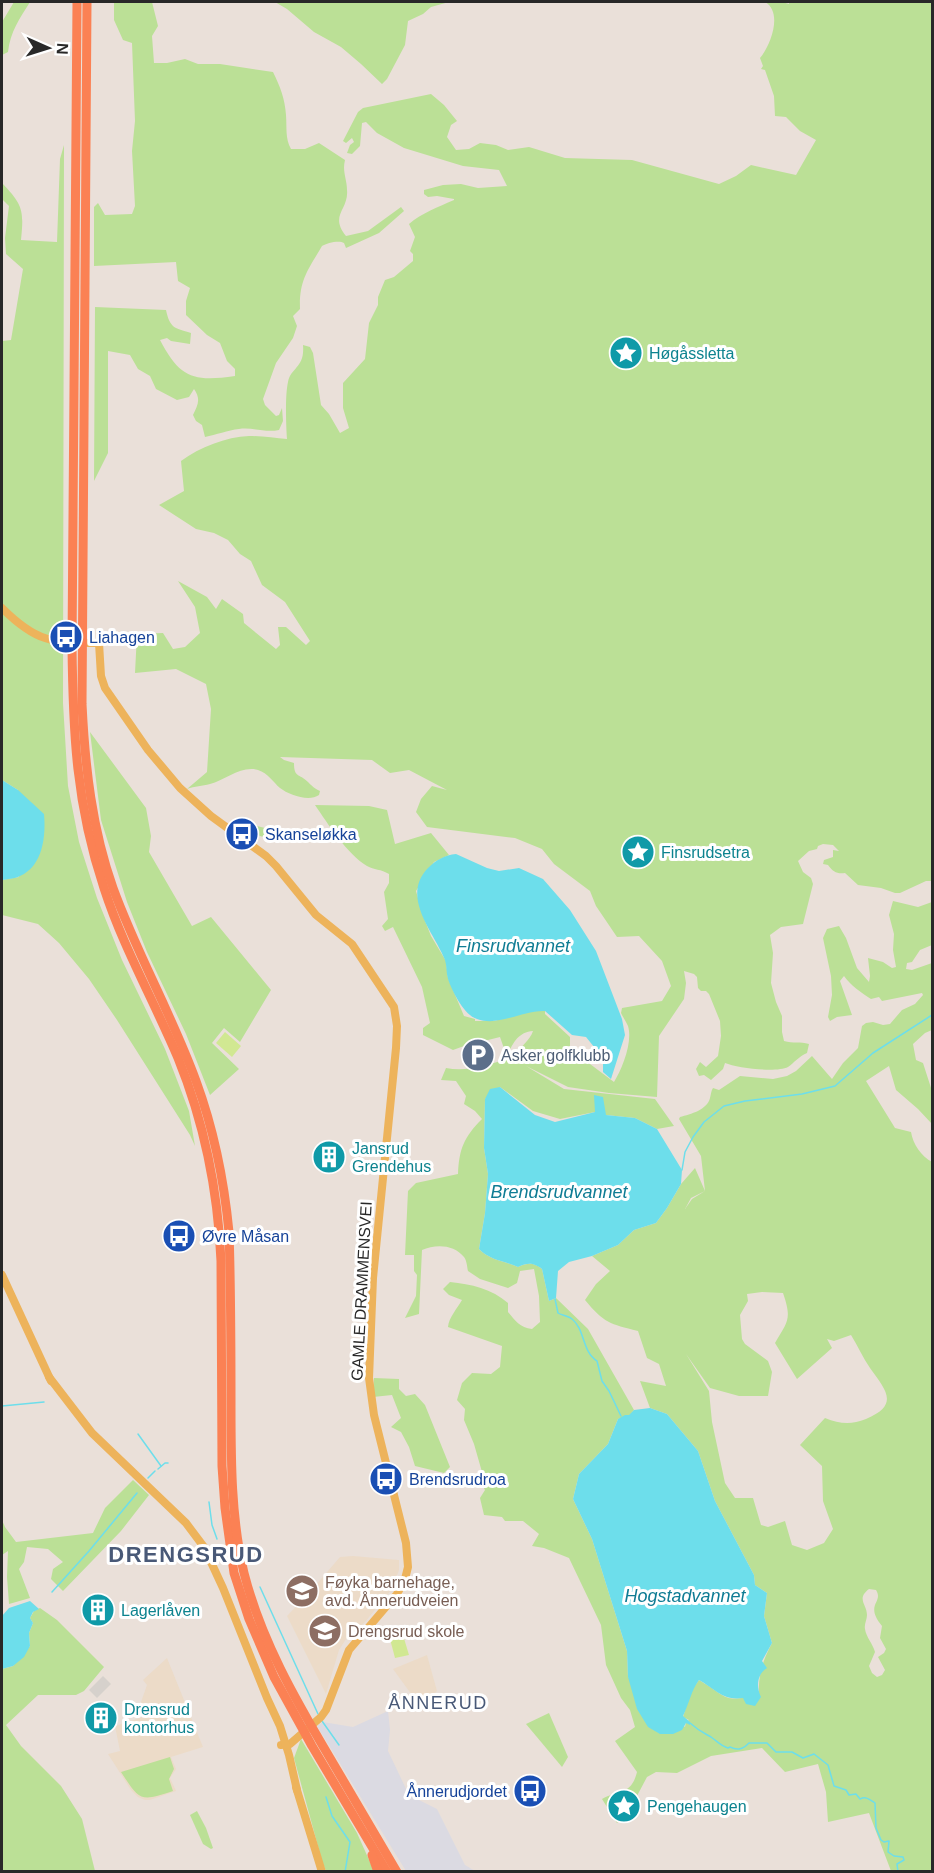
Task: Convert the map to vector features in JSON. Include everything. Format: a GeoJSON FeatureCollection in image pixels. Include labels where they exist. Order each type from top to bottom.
{"type":"FeatureCollection","features":[{"type":"Feature","properties":{"kind":"highway"},"geometry":{"type":"LineString","coordinates":[[77,2],[72,669],[75,751],[80,791],[86,825],[104,890],[174,1048],[198,1117],[213,1178],[221,1261],[222,1458],[225,1509],[234,1573],[249,1619],[274,1677],[387,1872]]}},
{"type":"Feature","properties":{"kind":"highway"},"geometry":{"type":"LineString","coordinates":[[87,2],[82,704],[88,789],[113,887],[186,1054],[216,1145],[229,1232],[234,1508],[239,1548],[250,1595],[281,1673],[397,1872]]}},
{"type":"Feature","properties":{"kind":"highway"},"geometry":{"type":"LineString","coordinates":[[358,1823],[378,1872]]}},
{"type":"Feature","properties":{"kind":"main road","name":"GAMLE DRAMMENSVEI"},"geometry":{"type":"LineString","coordinates":[[2,608],[30,632],[46,639],[95,643],[105,688],[154,758],[198,805],[225,828],[266,856],[316,915],[352,944],[394,1007],[398,1026],[373,1278],[369,1378],[374,1415],[408,1554],[408,1567],[403,1585],[397,1594],[349,1650],[329,1704],[321,1717],[290,1741]]}},
{"type":"Feature","properties":{"kind":"main road"},"geometry":{"type":"LineString","coordinates":[[2,1275],[49,1377],[92,1433],[189,1527],[204,1547],[267,1698],[290,1741],[297,1790],[322,1872]]}},
{"type":"Feature","properties":{"kind":"shaded area","name":"Drengsrud skole"},"geometry":{"type":"Polygon","coordinates":[[[340,1557],[399,1560],[399,1570],[392,1589],[365,1622],[346,1639],[339,1650],[326,1694],[287,1616],[340,1557]]]}},
{"type":"Feature","properties":{"kind":"shaded area"},"geometry":{"type":"Polygon","coordinates":[[[427,1655],[437,1691],[417,1702],[393,1669],[427,1655]]]}},
{"type":"Feature","properties":{"kind":"shaded area"},"geometry":{"type":"Polygon","coordinates":[[[167,1658],[203,1747],[171,1757],[176,1769],[170,1778],[176,1791],[145,1800],[131,1790],[108,1754],[120,1751],[115,1726],[143,1717],[141,1702],[147,1685],[143,1680],[167,1658]]]}},
{"type":"Feature","properties":{"kind":"shaded area"},"geometry":{"type":"Polygon","coordinates":[[[103,1676],[111,1684],[97,1698],[89,1690],[103,1676]]]}},
{"type":"Feature","properties":{"kind":"shaded area"},"geometry":{"type":"Polygon","coordinates":[[[388,1711],[390,1730],[388,1751],[409,1795],[437,1809],[465,1865],[475,1871],[406,1871],[317,1726],[323,1722],[353,1727],[388,1711]]]}},
{"type":"Feature","properties":{"kind":"green space"},"geometry":{"type":"Polygon","coordinates":[[[14,2],[30,2],[13,32],[8,52],[2,55],[2,22],[14,2]]]}},
{"type":"Feature","properties":{"kind":"green space"},"geometry":{"type":"Polygon","coordinates":[[[114,2],[152,2],[158,26],[152,36],[154,63],[185,59],[198,64],[220,64],[273,72],[283,98],[287,137],[291,149],[305,149],[319,143],[345,160],[347,197],[339,223],[346,236],[368,231],[401,207],[404,211],[379,233],[346,248],[344,243],[339,242],[322,246],[305,276],[301,290],[300,309],[293,316],[297,326],[293,338],[276,363],[263,399],[265,405],[276,416],[282,408],[283,421],[279,430],[239,429],[205,437],[202,425],[193,415],[198,402],[194,389],[189,397],[177,400],[156,389],[150,376],[138,369],[130,355],[108,351],[108,453],[94,481],[95,307],[166,310],[174,326],[191,333],[190,344],[171,341],[167,338],[160,340],[181,370],[198,377],[235,376],[235,369],[227,361],[220,343],[207,335],[186,315],[186,301],[190,288],[178,281],[176,262],[94,266],[94,207],[98,203],[105,215],[132,214],[135,206],[132,151],[135,121],[132,43],[123,40],[114,20],[114,2]]]}},
{"type":"Feature","properties":{"kind":"green space"},"geometry":{"type":"Polygon","coordinates":[[[275,2],[449,2],[431,7],[423,14],[408,21],[405,45],[382,84],[341,47],[314,32],[275,2]]]}},
{"type":"Feature","properties":{"kind":"green space"},"geometry":{"type":"Polygon","coordinates":[[[765,2],[789,4],[789,2],[932,2],[932,881],[926,881],[900,893],[858,885],[845,873],[835,872],[828,865],[823,864],[824,860],[833,857],[833,850],[839,851],[833,845],[818,846],[798,861],[803,872],[811,878],[813,884],[803,924],[781,927],[770,935],[773,953],[771,983],[782,1016],[784,1041],[809,1044],[807,1053],[788,1067],[775,1070],[756,1069],[725,1063],[723,1069],[711,1080],[704,1075],[699,1076],[696,1069],[700,1062],[706,1067],[718,1056],[721,1036],[720,1021],[709,994],[698,988],[697,977],[684,971],[686,983],[684,999],[659,1036],[657,1097],[568,1087],[526,1066],[564,1089],[655,1099],[674,1126],[657,1129],[635,1118],[595,1112],[560,1119],[533,1111],[500,1087],[485,1099],[484,1148],[488,1174],[479,1249],[492,1258],[518,1267],[530,1264],[542,1269],[549,1301],[556,1298],[588,1329],[634,1410],[629,1416],[618,1419],[608,1444],[579,1474],[573,1499],[592,1539],[627,1651],[628,1677],[685,1727],[689,1720],[683,1717],[691,1691],[699,1680],[726,1697],[739,1698],[759,1694],[762,1667],[772,1643],[764,1616],[767,1593],[755,1585],[754,1575],[715,1501],[698,1451],[667,1414],[650,1408],[640,1381],[666,1386],[659,1364],[647,1358],[638,1331],[608,1322],[597,1314],[585,1300],[596,1284],[610,1271],[592,1256],[618,1245],[634,1230],[656,1223],[681,1184],[695,1168],[705,1191],[701,1156],[679,1119],[706,1106],[713,1088],[719,1090],[740,1076],[773,1079],[787,1076],[812,1056],[832,1079],[843,1063],[858,1048],[862,1026],[873,1022],[883,1025],[890,1024],[902,1010],[915,1004],[923,995],[922,993],[882,1001],[879,997],[871,999],[844,976],[840,981],[852,1015],[837,1017],[830,1021],[828,1017],[832,995],[831,976],[823,938],[827,929],[839,926],[857,968],[869,982],[868,958],[883,962],[892,968],[896,967],[893,950],[894,934],[889,915],[893,901],[918,907],[932,902],[932,945],[920,950],[912,962],[907,963],[906,969],[912,970],[932,963],[932,1030],[913,1044],[916,1060],[923,1063],[932,1091],[932,1124],[896,1090],[889,1066],[866,1081],[895,1128],[911,1132],[918,1149],[932,1162],[932,1871],[891,1871],[869,1813],[828,1822],[826,1792],[818,1764],[785,1772],[762,1748],[711,1756],[677,1773],[656,1772],[647,1777],[629,1811],[617,1823],[602,1799],[628,1788],[637,1772],[615,1741],[635,1727],[630,1710],[621,1698],[606,1665],[601,1625],[569,1558],[532,1546],[539,1534],[523,1521],[505,1521],[502,1517],[484,1515],[480,1498],[485,1490],[479,1479],[482,1472],[464,1420],[465,1409],[457,1400],[462,1383],[472,1373],[491,1374],[500,1367],[502,1346],[448,1327],[462,1300],[449,1295],[443,1289],[450,1282],[488,1291],[508,1303],[508,1312],[518,1323],[532,1329],[540,1322],[539,1296],[534,1269],[520,1271],[517,1283],[508,1288],[480,1279],[468,1271],[465,1259],[450,1247],[427,1248],[422,1250],[419,1314],[405,1318],[416,1296],[417,1275],[414,1271],[414,1255],[405,1255],[408,1191],[416,1183],[458,1174],[464,1144],[482,1119],[464,1104],[466,1096],[456,1081],[441,1080],[446,1068],[477,1067],[507,1059],[511,1055],[517,1056],[533,1031],[523,1034],[513,1043],[507,1057],[500,1037],[453,1050],[423,1035],[423,1028],[430,1023],[422,987],[393,927],[385,931],[382,926],[388,919],[384,892],[389,883],[389,874],[367,866],[352,854],[315,805],[369,806],[387,810],[395,844],[431,833],[449,855],[434,862],[416,891],[431,936],[446,961],[448,978],[464,1016],[475,1019],[475,1021],[494,1021],[536,1010],[545,1011],[545,1014],[570,1037],[570,1049],[614,1082],[623,1063],[629,1040],[628,1026],[621,1013],[622,1008],[662,1001],[671,986],[662,961],[639,936],[617,937],[596,906],[590,891],[554,864],[542,849],[515,838],[427,827],[416,812],[421,799],[432,786],[447,790],[409,770],[390,773],[372,760],[280,757],[294,763],[296,773],[320,791],[319,795],[305,798],[288,793],[265,773],[252,769],[240,771],[210,784],[187,789],[207,772],[211,709],[206,684],[176,669],[135,673],[137,634],[163,633],[173,649],[185,647],[200,633],[195,607],[178,581],[207,597],[216,609],[222,599],[243,614],[244,623],[276,649],[280,645],[278,627],[286,627],[306,645],[310,641],[285,602],[262,585],[251,561],[240,554],[228,540],[214,533],[196,529],[159,505],[184,491],[181,461],[196,451],[240,437],[287,439],[288,382],[300,363],[303,345],[310,347],[313,353],[321,405],[340,433],[349,428],[343,408],[343,383],[365,359],[369,323],[378,305],[378,297],[385,280],[394,277],[413,261],[413,254],[410,251],[415,237],[409,224],[425,213],[454,200],[437,196],[428,197],[424,194],[424,190],[443,185],[461,184],[478,188],[507,186],[499,170],[463,166],[404,148],[377,133],[366,122],[362,123],[360,146],[352,154],[347,153],[354,142],[352,138],[346,143],[343,141],[358,112],[363,108],[431,94],[457,121],[451,125],[447,137],[456,150],[469,149],[480,143],[496,145],[508,150],[529,147],[565,158],[632,160],[719,184],[736,176],[751,165],[796,175],[816,140],[800,131],[786,117],[775,116],[774,96],[765,70],[761,69],[763,66],[760,58],[768,45],[774,21],[773,13],[765,2]],[[783,1293],[747,1294],[748,1301],[740,1315],[742,1339],[745,1344],[768,1361],[772,1372],[768,1396],[739,1396],[710,1388],[686,1354],[709,1391],[712,1422],[725,1483],[735,1498],[753,1498],[761,1525],[768,1527],[785,1521],[792,1545],[807,1550],[824,1543],[833,1529],[823,1501],[822,1466],[800,1445],[825,1418],[846,1423],[861,1421],[877,1414],[886,1403],[887,1396],[851,1335],[834,1341],[827,1339],[832,1348],[797,1379],[775,1343],[783,1330],[788,1314],[783,1293]],[[869,1589],[863,1596],[867,1611],[865,1627],[875,1652],[869,1666],[877,1677],[885,1670],[878,1657],[886,1649],[880,1638],[882,1626],[874,1608],[878,1594],[876,1590],[869,1589]]]}},
{"type":"Feature","properties":{"kind":"green space"},"geometry":{"type":"Polygon","coordinates":[[[64,145],[63,703],[68,786],[79,842],[97,898],[122,960],[165,1049],[189,1111],[195,1146],[117,1020],[89,979],[59,943],[38,924],[2,915],[2,880],[19,877],[18,790],[2,780],[2,341],[11,340],[23,269],[6,254],[5,238],[9,206],[2,199],[2,183],[20,208],[21,240],[57,242],[60,159],[64,145]]]}},
{"type":"Feature","properties":{"kind":"green space"},"geometry":{"type":"Polygon","coordinates":[[[90,732],[146,808],[151,836],[149,852],[192,926],[211,917],[271,990],[240,1042],[224,1028],[212,1043],[239,1069],[210,1095],[186,1034],[147,952],[127,902],[101,820],[90,732]]]}},
{"type":"Feature","properties":{"kind":"green space"},"geometry":{"type":"Polygon","coordinates":[[[238,817],[253,825],[269,829],[267,838],[244,828],[237,820],[238,817]]]}},
{"type":"Feature","properties":{"kind":"green space"},"geometry":{"type":"Polygon","coordinates":[[[225,1032],[241,1046],[232,1057],[216,1043],[225,1032]]]}},
{"type":"Feature","properties":{"kind":"green space"},"geometry":{"type":"Polygon","coordinates":[[[374,1378],[399,1379],[399,1389],[406,1396],[415,1394],[425,1405],[450,1467],[444,1473],[415,1466],[401,1432],[391,1427],[401,1418],[392,1395],[373,1397],[374,1378]]]}},
{"type":"Feature","properties":{"kind":"green space"},"geometry":{"type":"Polygon","coordinates":[[[133,1480],[149,1495],[121,1531],[63,1591],[51,1579],[53,1569],[63,1562],[48,1549],[27,1547],[24,1562],[19,1569],[30,1598],[9,1604],[8,1551],[2,1555],[2,1520],[16,1542],[93,1533],[105,1508],[133,1480]]]}},
{"type":"Feature","properties":{"kind":"green space"},"geometry":{"type":"Polygon","coordinates":[[[40,1608],[57,1620],[104,1667],[84,1691],[76,1695],[38,1695],[6,1725],[21,1746],[61,1786],[82,1819],[95,1871],[2,1871],[2,1669],[13,1666],[30,1646],[29,1633],[33,1623],[30,1618],[34,1611],[40,1608]]]}},
{"type":"Feature","properties":{"kind":"green space"},"geometry":{"type":"Polygon","coordinates":[[[403,1635],[409,1655],[395,1658],[390,1639],[403,1635]]]}},
{"type":"Feature","properties":{"kind":"green space"},"geometry":{"type":"Polygon","coordinates":[[[549,1713],[568,1757],[562,1767],[526,1724],[549,1713]]]}},
{"type":"Feature","properties":{"kind":"green space"},"geometry":{"type":"Polygon","coordinates":[[[301,1739],[357,1833],[374,1871],[326,1871],[294,1758],[301,1739]]]}},
{"type":"Feature","properties":{"kind":"green space"},"geometry":{"type":"Polygon","coordinates":[[[170,1757],[174,1769],[169,1779],[173,1791],[162,1795],[147,1797],[137,1794],[121,1772],[170,1757]]]}},
{"type":"Feature","properties":{"kind":"green space"},"geometry":{"type":"Polygon","coordinates":[[[197,1811],[206,1828],[213,1848],[211,1849],[203,1844],[190,1815],[197,1811]]]}},
{"type":"Feature","properties":{"kind":"water"},"geometry":{"type":"Polygon","coordinates":[[[2,780],[18,790],[44,814],[44,823],[43,841],[34,865],[18,877],[2,880],[2,780]]]}},
{"type":"Feature","properties":{"kind":"water","name":"Finsrudvannet"},"geometry":{"type":"Polygon","coordinates":[[[456,854],[487,868],[499,871],[519,868],[543,879],[570,910],[596,951],[622,1019],[625,1035],[611,1079],[603,1072],[603,1058],[586,1037],[572,1035],[545,1011],[536,1011],[502,1020],[485,1021],[472,1017],[459,1002],[448,979],[445,960],[422,914],[417,891],[420,879],[428,868],[441,858],[456,854]]]}},
{"type":"Feature","properties":{"kind":"water","name":"Brendsrudvannet"},"geometry":{"type":"Polygon","coordinates":[[[500,1087],[535,1115],[555,1122],[595,1112],[594,1095],[603,1097],[606,1115],[635,1118],[657,1129],[682,1170],[681,1184],[656,1223],[634,1230],[618,1245],[592,1256],[569,1262],[558,1271],[556,1298],[549,1301],[542,1269],[530,1264],[518,1267],[492,1258],[479,1249],[488,1174],[484,1148],[485,1099],[490,1089],[500,1087]]]}},
{"type":"Feature","properties":{"kind":"water","name":"Hogstadvannet"},"geometry":{"type":"Polygon","coordinates":[[[650,1408],[667,1414],[698,1451],[715,1501],[754,1575],[755,1585],[767,1593],[764,1616],[772,1643],[762,1661],[767,1668],[759,1677],[758,1689],[761,1697],[755,1706],[746,1704],[743,1698],[730,1698],[720,1694],[699,1680],[683,1716],[690,1722],[690,1725],[686,1723],[682,1730],[673,1734],[660,1734],[648,1727],[637,1709],[628,1677],[627,1651],[592,1539],[573,1499],[579,1474],[608,1444],[618,1419],[629,1415],[634,1410],[650,1408]]]}},
{"type":"Feature","properties":{"kind":"water"},"geometry":{"type":"Polygon","coordinates":[[[30,1601],[39,1609],[33,1612],[30,1618],[33,1623],[29,1633],[30,1646],[24,1657],[13,1666],[2,1669],[2,1616],[9,1608],[30,1601]]]}},
{"type":"Feature","properties":{"kind":"waterway"},"geometry":{"type":"LineString","coordinates":[[682,1170],[685,1152],[693,1137],[704,1122],[724,1106],[802,1094],[835,1086],[873,1053],[932,1015]]}},
{"type":"Feature","properties":{"kind":"waterway"},"geometry":{"type":"LineString","coordinates":[[555,1299],[558,1313],[571,1318],[576,1323],[589,1352],[597,1361],[602,1381],[621,1416]]}},
{"type":"Feature","properties":{"kind":"waterway"},"geometry":{"type":"LineString","coordinates":[[2,1406],[44,1402]]}},
{"type":"Feature","properties":{"kind":"waterway"},"geometry":{"type":"LineString","coordinates":[[138,1434],[161,1466]]}},
{"type":"Feature","properties":{"kind":"waterway"},"geometry":{"type":"LineString","coordinates":[[158,1469],[168,1463]]}},
{"type":"Feature","properties":{"kind":"waterway"},"geometry":{"type":"LineString","coordinates":[[148,1478],[155,1471]]}},
{"type":"Feature","properties":{"kind":"waterway"},"geometry":{"type":"LineString","coordinates":[[52,1592],[137,1493]]}},
{"type":"Feature","properties":{"kind":"waterway"},"geometry":{"type":"LineString","coordinates":[[209,1502],[212,1525],[217,1539]]}},
{"type":"Feature","properties":{"kind":"waterway"},"geometry":{"type":"LineString","coordinates":[[260,1587],[318,1714]]}},
{"type":"Feature","properties":{"kind":"waterway"},"geometry":{"type":"LineString","coordinates":[[322,1721],[339,1745]]}},
{"type":"Feature","properties":{"kind":"waterway"},"geometry":{"type":"LineString","coordinates":[[690,1723],[728,1748],[738,1749],[749,1743],[767,1743],[776,1752],[792,1752],[803,1758],[814,1754],[828,1765],[834,1786],[846,1790],[849,1795],[856,1794],[860,1799],[866,1798],[875,1803],[876,1828],[881,1840],[889,1841],[888,1852],[894,1856],[903,1857],[904,1860],[897,1864],[898,1872]]}},
{"type":"Feature","properties":{"kind":"waterway"},"geometry":{"type":"LineString","coordinates":[[326,1797],[332,1816],[350,1842],[345,1872]]}},
{"type":"Feature","properties":{"kind":"place","name":"Høgåssletta"},"geometry":{"type":"Point","coordinates":[626,353]}},
{"type":"Feature","properties":{"kind":"place","name":"Liahagen"},"geometry":{"type":"Point","coordinates":[66,637]}},
{"type":"Feature","properties":{"kind":"place","name":"Skanseløkka"},"geometry":{"type":"Point","coordinates":[242,834]}},
{"type":"Feature","properties":{"kind":"place","name":"Finsrudsetra"},"geometry":{"type":"Point","coordinates":[638,852]}},
{"type":"Feature","properties":{"kind":"place","name":"Asker golfklubb"},"geometry":{"type":"Point","coordinates":[478,1055]}},
{"type":"Feature","properties":{"kind":"place","name":"Jansrud Grendehus"},"geometry":{"type":"Point","coordinates":[329,1157]}},
{"type":"Feature","properties":{"kind":"place","name":"Øvre Måsan"},"geometry":{"type":"Point","coordinates":[179,1236]}},
{"type":"Feature","properties":{"kind":"place","name":"Brendsrudroa"},"geometry":{"type":"Point","coordinates":[386,1479]}},
{"type":"Feature","properties":{"kind":"place","name":"Føyka barnehage, avd. Ånnerudveien"},"geometry":{"type":"Point","coordinates":[302,1591]}},
{"type":"Feature","properties":{"kind":"place","name":"Lagerlåven"},"geometry":{"type":"Point","coordinates":[98,1610]}},
{"type":"Feature","properties":{"kind":"place","name":"Drengsrud skole"},"geometry":{"type":"Point","coordinates":[325,1631]}},
{"type":"Feature","properties":{"kind":"place","name":"Drensrud kontorhus"},"geometry":{"type":"Point","coordinates":[101,1718]}},
{"type":"Feature","properties":{"kind":"place","name":"Ånnerudjordet"},"geometry":{"type":"Point","coordinates":[530,1791]}},
{"type":"Feature","properties":{"kind":"place","name":"Pengehaugen"},"geometry":{"type":"Point","coordinates":[624,1806]}},
{"type":"Feature","properties":{"kind":"district","name":"DRENGSRUD"},"geometry":{"type":"Point","coordinates":[186,1554]}},
{"type":"Feature","properties":{"kind":"district","name":"ÅNNERUD"},"geometry":{"type":"Point","coordinates":[438,1703]}}]}
